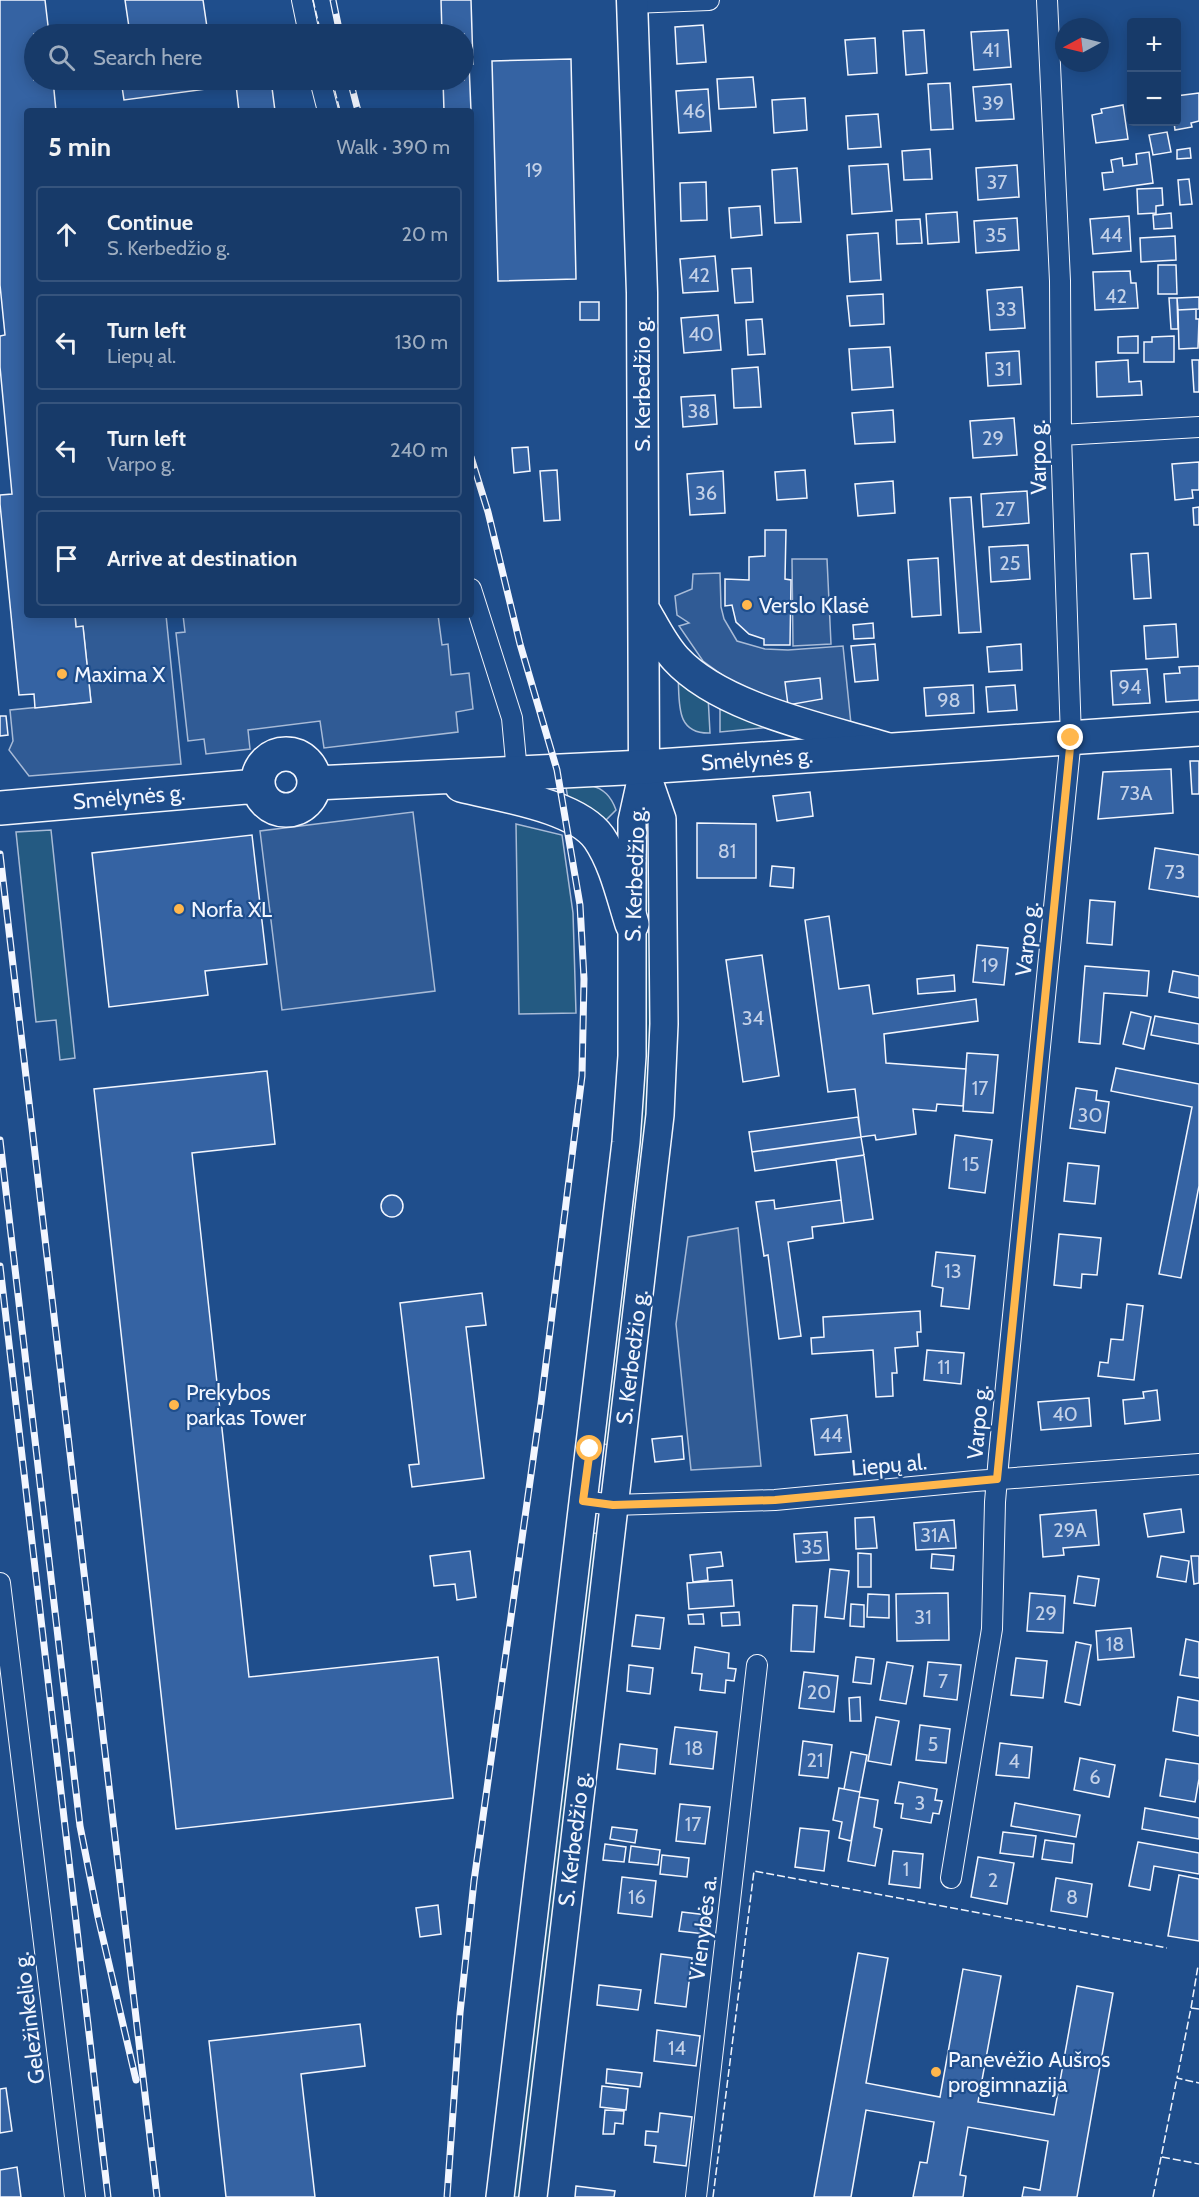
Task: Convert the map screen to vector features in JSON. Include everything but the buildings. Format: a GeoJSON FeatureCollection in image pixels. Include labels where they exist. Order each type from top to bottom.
{"type":"FeatureCollection","features":[{"type":"Feature","properties":{"kind":"highway","name":"Smėlynės g."},"geometry":{"type":"LineString","coordinates":[[0,808],[258,786],[261,769],[266,762],[281,754],[289,753],[305,760],[310,766],[315,783],[644,767],[1199,729]]}},
{"type":"Feature","properties":{"kind":"highway"},"geometry":{"type":"LineString","coordinates":[[436,778],[542,804],[589,827],[599,838],[613,865],[632,924]]}},
{"type":"Feature","properties":{"kind":"main road","name":"S. Kerbedžio g."},"geometry":{"type":"LineString","coordinates":[[500,2197],[627,1131],[632,1056],[632,821],[644,767],[642,294],[632,2]]}},
{"type":"Feature","properties":{"kind":"main road"},"geometry":{"type":"LineString","coordinates":[[643,606],[665,646],[677,660],[709,684],[737,699],[772,713],[892,750]]}},
{"type":"Feature","properties":{"kind":"main road","name":"S. Kerbedžio g."},"geometry":{"type":"LineString","coordinates":[[532,2197],[660,1115],[664,1035],[662,819],[644,767]]}},
{"type":"Feature","properties":{"kind":"street"},"geometry":{"type":"LineString","coordinates":[[302,0],[307,24]]}},
{"type":"Feature","properties":{"kind":"street"},"geometry":{"type":"LineString","coordinates":[[632,2],[710,0]]}},
{"type":"Feature","properties":{"kind":"street","name":"Varpo g."},"geometry":{"type":"LineString","coordinates":[[951,1878],[992,1629],[997,1479],[1071,738],[1061,435],[1060,281],[1047,0]]}},
{"type":"Feature","properties":{"kind":"street"},"geometry":{"type":"LineString","coordinates":[[323,90],[327,108]]}},
{"type":"Feature","properties":{"kind":"street"},"geometry":{"type":"LineString","coordinates":[[1061,435],[1199,427]]}},
{"type":"Feature","properties":{"kind":"street"},"geometry":{"type":"LineString","coordinates":[[474,598],[512,718],[517,772]]}},
{"type":"Feature","properties":{"kind":"street","name":"Liepų al."},"geometry":{"type":"LineString","coordinates":[[583,1501],[613,1505],[775,1500],[997,1479],[1199,1464]]}},
{"type":"Feature","properties":{"kind":"street","name":"Geležinkelio g."},"geometry":{"type":"LineString","coordinates":[[0,1583],[75,2197]]}},
{"type":"Feature","properties":{"kind":"street","name":"Vienybės a."},"geometry":{"type":"LineString","coordinates":[[696,2197],[757,1665]]}},
{"type":"Feature","properties":{"kind":"shaded area"},"geometry":{"type":"Polygon","coordinates":[[[792,559],[827,559],[831,644],[793,646],[792,559]]]}},
{"type":"Feature","properties":{"kind":"shaded area"},"geometry":{"type":"Polygon","coordinates":[[[720,573],[721,607],[724,619],[737,641],[765,649],[788,650],[843,646],[851,724],[752,691],[725,677],[703,661],[679,626],[689,623],[677,615],[675,596],[692,589],[693,574],[720,573]]]}},
{"type":"Feature","properties":{"kind":"shaded area"},"geometry":{"type":"Polygon","coordinates":[[[75,618],[166,618],[181,764],[29,776],[9,750],[13,741],[10,710],[91,702],[83,627],[76,627],[75,618]]]}},
{"type":"Feature","properties":{"kind":"shaded area"},"geometry":{"type":"Polygon","coordinates":[[[183,618],[438,618],[442,645],[448,644],[451,675],[469,673],[473,709],[456,712],[458,732],[324,748],[320,721],[248,730],[250,749],[206,754],[204,739],[188,741],[176,633],[185,632],[183,618]]]}},
{"type":"Feature","properties":{"kind":"shaded area"},"geometry":{"type":"Polygon","coordinates":[[[678,675],[708,696],[710,733],[698,732],[685,722],[681,714],[678,675]]]}},
{"type":"Feature","properties":{"kind":"shaded area"},"geometry":{"type":"Polygon","coordinates":[[[720,704],[781,726],[720,732],[720,704]]]}},
{"type":"Feature","properties":{"kind":"shaded area"},"geometry":{"type":"Polygon","coordinates":[[[590,785],[606,794],[616,810],[600,826],[569,805],[566,787],[590,785]]]}},
{"type":"Feature","properties":{"kind":"shaded area"},"geometry":{"type":"Polygon","coordinates":[[[413,812],[435,991],[282,1010],[260,831],[413,812]]]}},
{"type":"Feature","properties":{"kind":"shaded area"},"geometry":{"type":"Polygon","coordinates":[[[516,824],[562,835],[573,913],[576,1013],[519,1014],[516,824]]]}},
{"type":"Feature","properties":{"kind":"shaded area"},"geometry":{"type":"Polygon","coordinates":[[[643,828],[651,828],[651,1071],[612,1445],[602,1444],[643,828]]]}},
{"type":"Feature","properties":{"kind":"shaded area"},"geometry":{"type":"Polygon","coordinates":[[[51,830],[75,1058],[60,1060],[56,1020],[36,1022],[16,832],[51,830]]]}},
{"type":"Feature","properties":{"kind":"shaded area"},"geometry":{"type":"Polygon","coordinates":[[[738,1228],[761,1466],[691,1470],[676,1324],[688,1237],[738,1228]]]}},
{"type":"Feature","properties":{"kind":"shaded area"},"geometry":{"type":"Polygon","coordinates":[[[593,1533],[600,1534],[521,2197],[512,2197],[593,1533]]]}},
{"type":"Feature","properties":{"kind":"railway"},"geometry":{"type":"LineString","coordinates":[[333,0],[338,24]]}},
{"type":"Feature","properties":{"kind":"railway"},"geometry":{"type":"LineString","coordinates":[[353,90],[357,108]]}},
{"type":"Feature","properties":{"kind":"railway"},"geometry":{"type":"LineString","coordinates":[[447,2197],[460,2013],[474,1881],[541,1403],[582,1076],[584,979],[580,905],[557,770],[520,644],[488,512],[474,467]]}},
{"type":"Feature","properties":{"kind":"railway"},"geometry":{"type":"LineString","coordinates":[[0,854],[157,2197]]}},
{"type":"Feature","properties":{"kind":"railway"},"geometry":{"type":"LineString","coordinates":[[0,1140],[80,1826],[98,1917],[136,2080]]}},
{"type":"Feature","properties":{"kind":"railway"},"geometry":{"type":"LineString","coordinates":[[0,1266],[108,2197]]}},
{"type":"Feature","properties":{"kind":"fence"},"geometry":{"type":"LineString","coordinates":[[313,0],[319,24]]}},
{"type":"Feature","properties":{"kind":"fence"},"geometry":{"type":"LineString","coordinates":[[335,90],[339,108]]}},
{"type":"Feature","properties":{"kind":"fence"},"geometry":{"type":"LineString","coordinates":[[713,2197],[754,1871],[1167,1948]]}},
{"type":"Feature","properties":{"kind":"fence"},"geometry":{"type":"LineString","coordinates":[[1191,2008],[1198,1966]]}},
{"type":"Feature","properties":{"kind":"fence"},"geometry":{"type":"LineString","coordinates":[[1199,2009],[1191,2008],[1177,2078],[1199,2083]]}},
{"type":"Feature","properties":{"kind":"fence"},"geometry":{"type":"LineString","coordinates":[[1153,2197],[1177,2078]]}},
{"type":"Feature","properties":{"kind":"fence"},"geometry":{"type":"LineString","coordinates":[[1162,2157],[1199,2164]]}},
{"type":"Feature","properties":{"kind":"place","name":"Verslo Klasė"},"geometry":{"type":"Point","coordinates":[747,605]}},
{"type":"Feature","properties":{"kind":"place","name":"Maxima X"},"geometry":{"type":"Point","coordinates":[62,674]}},
{"type":"Feature","properties":{"kind":"place","name":"Norfa XL"},"geometry":{"type":"Point","coordinates":[179,909]}},
{"type":"Feature","properties":{"kind":"place","name":"Prekybos parkas Tower"},"geometry":{"type":"Point","coordinates":[174,1405]}},
{"type":"Feature","properties":{"kind":"place","name":"Panevėžio Aušros progimnazija"},"geometry":{"type":"Point","coordinates":[936,2072]}},
{"type":"Feature","properties":{"kind":"route"},"geometry":{"type":"LineString","coordinates":[[590,1449],[583,1501],[613,1505],[775,1500],[997,1479],[1071,738]]}}]}
